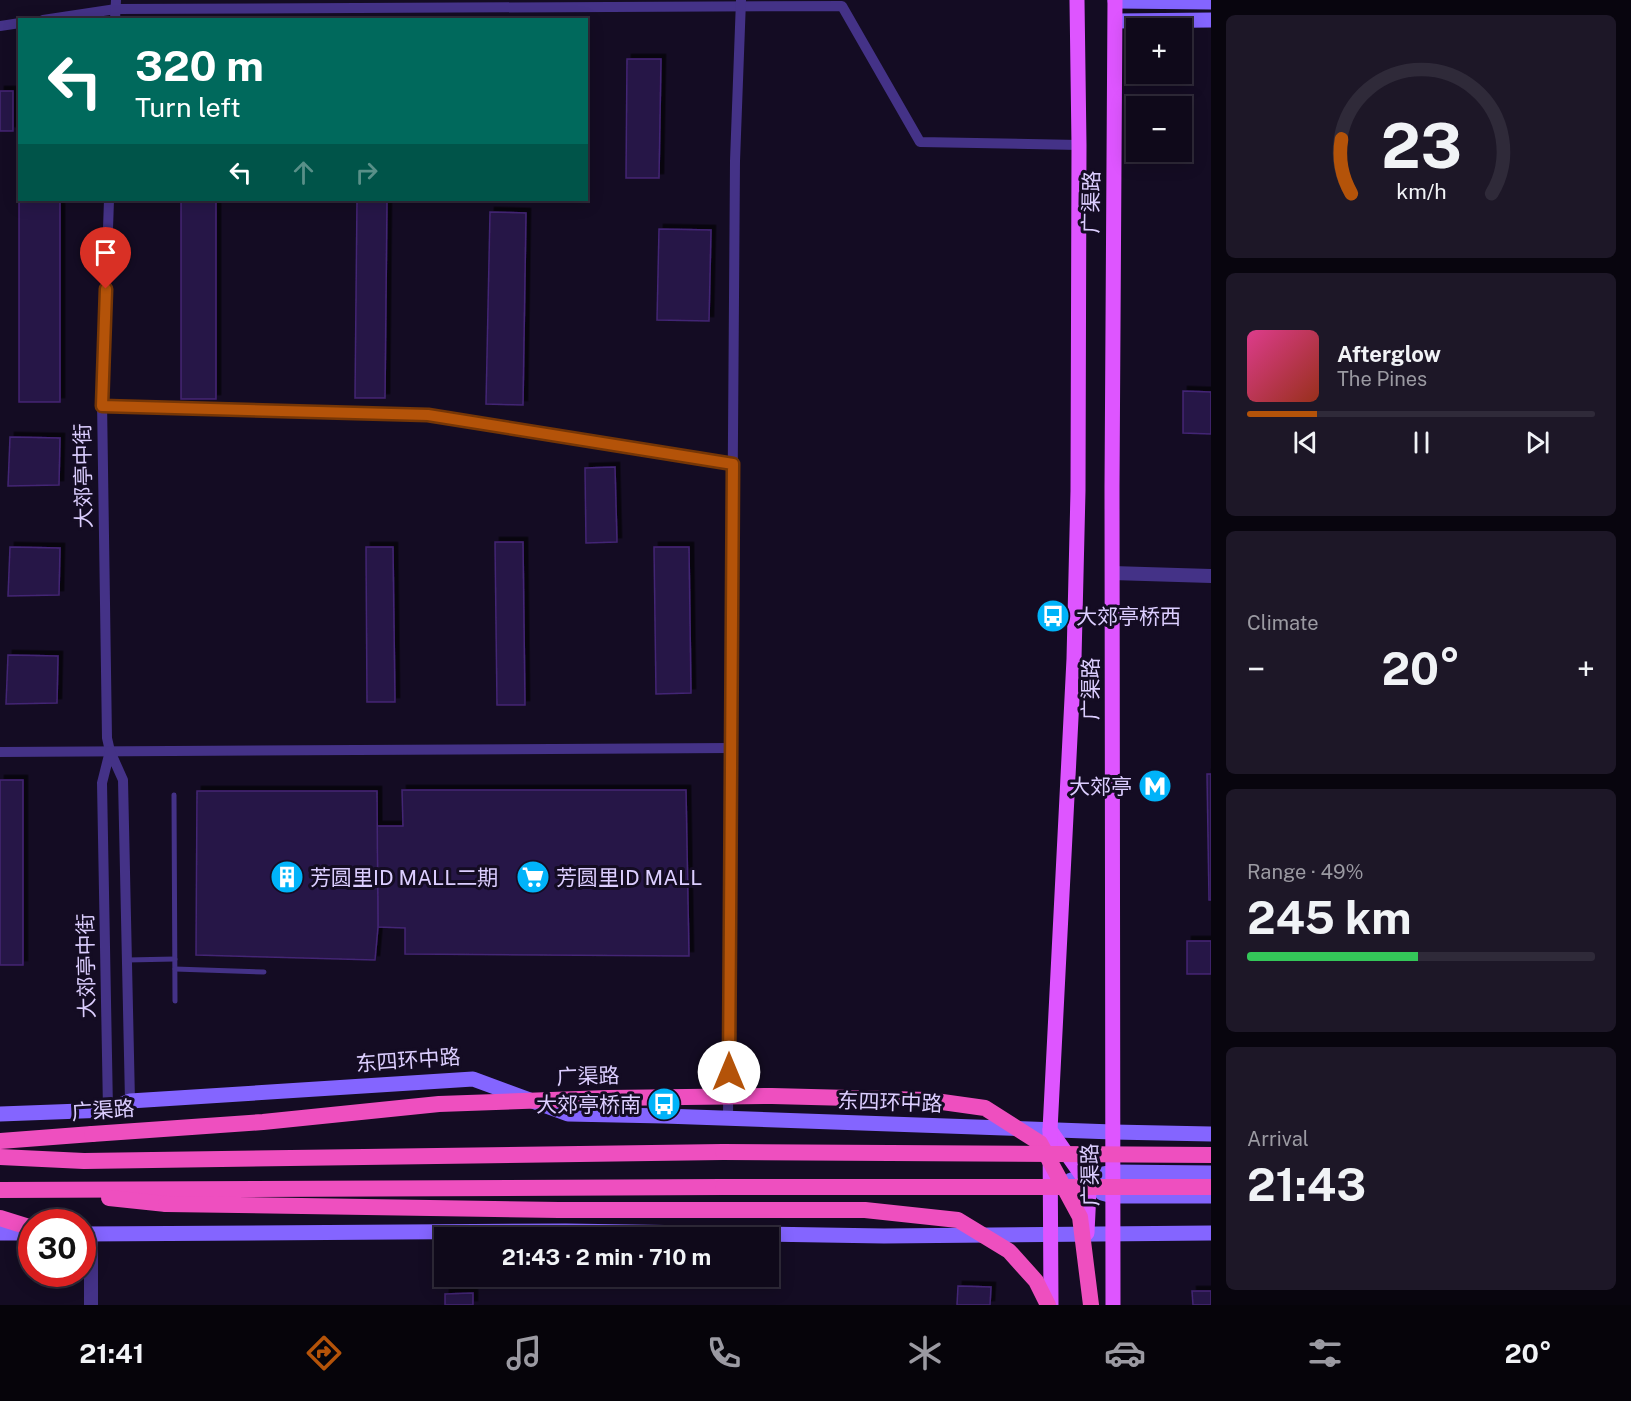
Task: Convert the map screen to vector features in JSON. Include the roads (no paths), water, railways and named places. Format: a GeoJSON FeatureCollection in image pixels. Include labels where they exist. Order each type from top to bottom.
{"type":"FeatureCollection","features":[{"type":"Feature","properties":{"kind":"highway","name":"广渠路"},"geometry":{"type":"LineString","coordinates":[[0,1141],[39,1136],[263,1122],[440,1104],[608,1098],[772,1096],[928,1100],[985,1108],[1040,1143],[1080,1217],[1089,1305]]}},
{"type":"Feature","properties":{"kind":"highway"},"geometry":{"type":"LineString","coordinates":[[0,1157],[84,1161],[723,1152],[1211,1155]]}},
{"type":"Feature","properties":{"kind":"highway"},"geometry":{"type":"LineString","coordinates":[[0,1190],[1211,1187]]}},
{"type":"Feature","properties":{"kind":"highway"},"geometry":{"type":"LineString","coordinates":[[37,1190],[166,1204],[865,1210],[957,1220],[1009,1251],[1036,1281],[1049,1305]]}},
{"type":"Feature","properties":{"kind":"highway"},"geometry":{"type":"LineString","coordinates":[[0,1218],[18,1224]]}},
{"type":"Feature","properties":{"kind":"main road","name":"广渠路"},"geometry":{"type":"LineString","coordinates":[[1049,1305],[1050,1130],[1074,659],[1078,490],[1077,0]]}},
{"type":"Feature","properties":{"kind":"main road","name":"广渠路"},"geometry":{"type":"LineString","coordinates":[[1113,1305],[1112,573],[1115,0]]}},
{"type":"Feature","properties":{"kind":"main road"},"geometry":{"type":"LineString","coordinates":[[1115,0],[1211,2]]}},
{"type":"Feature","properties":{"kind":"main road"},"geometry":{"type":"LineString","coordinates":[[1116,21],[1211,20]]}},
{"type":"Feature","properties":{"kind":"main road","name":"东四环中路"},"geometry":{"type":"LineString","coordinates":[[0,1114],[108,1110],[130,1101],[472,1078],[568,1114],[1211,1134]]}},
{"type":"Feature","properties":{"kind":"main road"},"geometry":{"type":"LineString","coordinates":[[1050,1130],[1086,1184],[1089,1305]]}},
{"type":"Feature","properties":{"kind":"main road"},"geometry":{"type":"LineString","coordinates":[[1086,1184],[1113,1173],[1211,1173]]}},
{"type":"Feature","properties":{"kind":"main road"},"geometry":{"type":"LineString","coordinates":[[1049,1183],[1086,1184],[1113,1196],[1211,1196]]}},
{"type":"Feature","properties":{"kind":"main road"},"geometry":{"type":"LineString","coordinates":[[96,1234],[566,1231],[884,1236],[1211,1233]]}},
{"type":"Feature","properties":{"kind":"main road"},"geometry":{"type":"LineString","coordinates":[[0,1233],[18,1233]]}},
{"type":"Feature","properties":{"kind":"street"},"geometry":{"type":"LineString","coordinates":[[58,18],[116,10],[741,3],[842,6],[920,142],[1079,145]]}},
{"type":"Feature","properties":{"kind":"street"},"geometry":{"type":"LineString","coordinates":[[729,1118],[735,161],[741,3]]}},
{"type":"Feature","properties":{"kind":"street"},"geometry":{"type":"LineString","coordinates":[[0,26],[18,23]]}},
{"type":"Feature","properties":{"kind":"street","name":"大郊亭中街"},"geometry":{"type":"LineString","coordinates":[[109,201],[102,406],[107,738],[110,751],[123,780],[130,1101]]}},
{"type":"Feature","properties":{"kind":"street"},"geometry":{"type":"LineString","coordinates":[[102,406],[428,415],[733,464]]}},
{"type":"Feature","properties":{"kind":"street"},"geometry":{"type":"LineString","coordinates":[[1112,573],[1211,576]]}},
{"type":"Feature","properties":{"kind":"street"},"geometry":{"type":"LineString","coordinates":[[0,752],[731,748]]}},
{"type":"Feature","properties":{"kind":"street","name":"大郊亭中街"},"geometry":{"type":"LineString","coordinates":[[108,1110],[102,783],[110,751]]}},
{"type":"Feature","properties":{"kind":"street"},"geometry":{"type":"LineString","coordinates":[[90,1287],[91,1305]]}},
{"type":"Feature","properties":{"kind":"lane"},"geometry":{"type":"LineString","coordinates":[[174,795],[175,1001]]}},
{"type":"Feature","properties":{"kind":"lane"},"geometry":{"type":"LineString","coordinates":[[127,960],[175,959]]}},
{"type":"Feature","properties":{"kind":"lane"},"geometry":{"type":"LineString","coordinates":[[175,969],[264,972]]}},
{"type":"Feature","properties":{"kind":"place","name":"大郊亭桥西"},"geometry":{"type":"Point","coordinates":[1053,616]}},
{"type":"Feature","properties":{"kind":"place","name":"大郊亭"},"geometry":{"type":"Point","coordinates":[1155,786]}},
{"type":"Feature","properties":{"kind":"place","name":"芳圆里ID MALL二期"},"geometry":{"type":"Point","coordinates":[287,877]}},
{"type":"Feature","properties":{"kind":"place","name":"芳圆里ID MALL"},"geometry":{"type":"Point","coordinates":[533,877]}},
{"type":"Feature","properties":{"kind":"place","name":"大郊亭桥南"},"geometry":{"type":"Point","coordinates":[664,1104]}}]}
